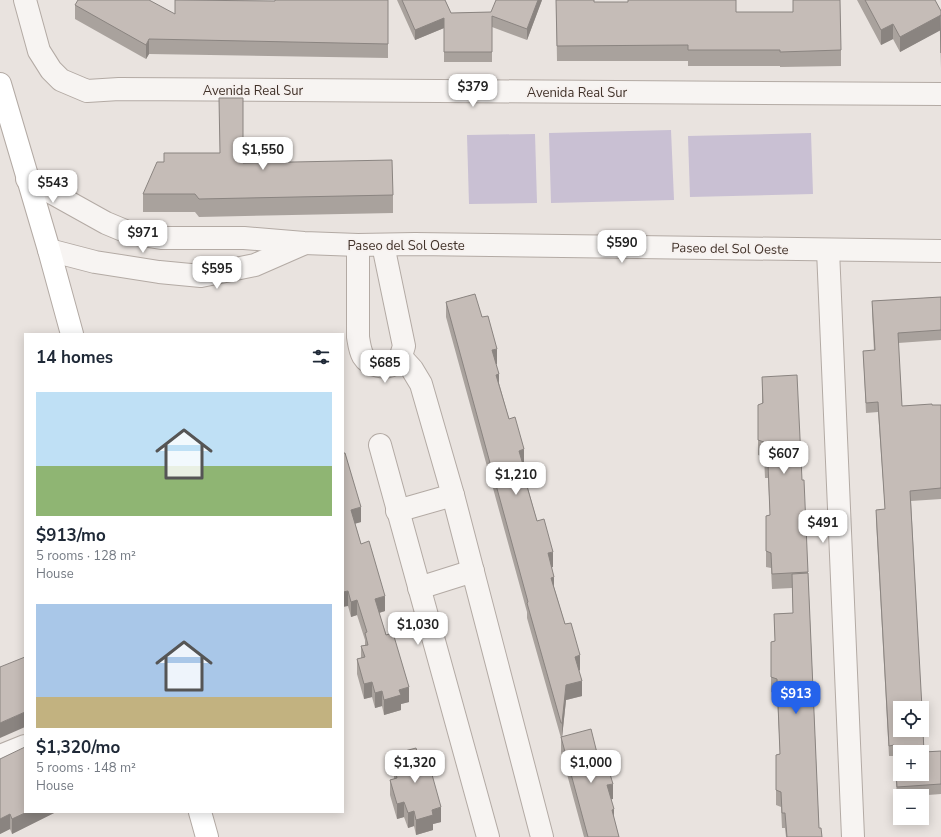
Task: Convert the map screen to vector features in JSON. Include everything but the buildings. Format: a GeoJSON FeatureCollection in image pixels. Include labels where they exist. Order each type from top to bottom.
{"type":"FeatureCollection","features":[{"type":"Feature","properties":{"kind":"street","name":"Avenida Real Sur"},"geometry":{"type":"LineString","coordinates":[[26,0],[39,51],[51,70],[61,80],[87,91],[941,94]]}},
{"type":"Feature","properties":{"kind":"street"},"geometry":{"type":"LineString","coordinates":[[2,97],[49,250],[72,333]]}},
{"type":"Feature","properties":{"kind":"street","name":"Paseo del Sol Oeste"},"geometry":{"type":"LineString","coordinates":[[27,179],[106,223],[130,233],[161,238],[244,238],[304,243],[358,245],[941,251]]}},
{"type":"Feature","properties":{"kind":"street"},"geometry":{"type":"LineString","coordinates":[[159,272],[161,238]]}},
{"type":"Feature","properties":{"kind":"street","name":"Paseo del Sol Oeste"},"geometry":{"type":"LineString","coordinates":[[49,250],[95,262],[159,272],[201,276],[255,265],[304,243]]}},
{"type":"Feature","properties":{"kind":"street"},"geometry":{"type":"LineString","coordinates":[[358,245],[358,338],[363,356],[371,364],[386,367],[397,363],[401,357],[404,346],[383,245]]}},
{"type":"Feature","properties":{"kind":"street"},"geometry":{"type":"LineString","coordinates":[[828,250],[853,837]]}},
{"type":"Feature","properties":{"kind":"street"},"geometry":{"type":"LineString","coordinates":[[401,357],[412,369],[421,384],[453,495],[542,837]]}},
{"type":"Feature","properties":{"kind":"street"},"geometry":{"type":"LineString","coordinates":[[380,445],[488,837]]}},
{"type":"Feature","properties":{"kind":"street"},"geometry":{"type":"LineString","coordinates":[[397,510],[453,495]]}},
{"type":"Feature","properties":{"kind":"street"},"geometry":{"type":"LineString","coordinates":[[419,588],[473,571]]}},
{"type":"Feature","properties":{"kind":"street"},"geometry":{"type":"LineString","coordinates":[[0,756],[24,746]]}},
{"type":"Feature","properties":{"kind":"street"},"geometry":{"type":"LineString","coordinates":[[200,813],[207,837]]}},
{"type":"Feature","properties":{"kind":"shaded area"},"geometry":{"type":"Polygon","coordinates":[[[671,130],[674,200],[551,203],[549,133],[671,130]]]}},
{"type":"Feature","properties":{"kind":"shaded area"},"geometry":{"type":"Polygon","coordinates":[[[811,133],[813,194],[690,197],[688,136],[811,133]]]}},
{"type":"Feature","properties":{"kind":"shaded area"},"geometry":{"type":"Polygon","coordinates":[[[535,134],[537,203],[469,204],[467,135],[535,134]]]}}]}
